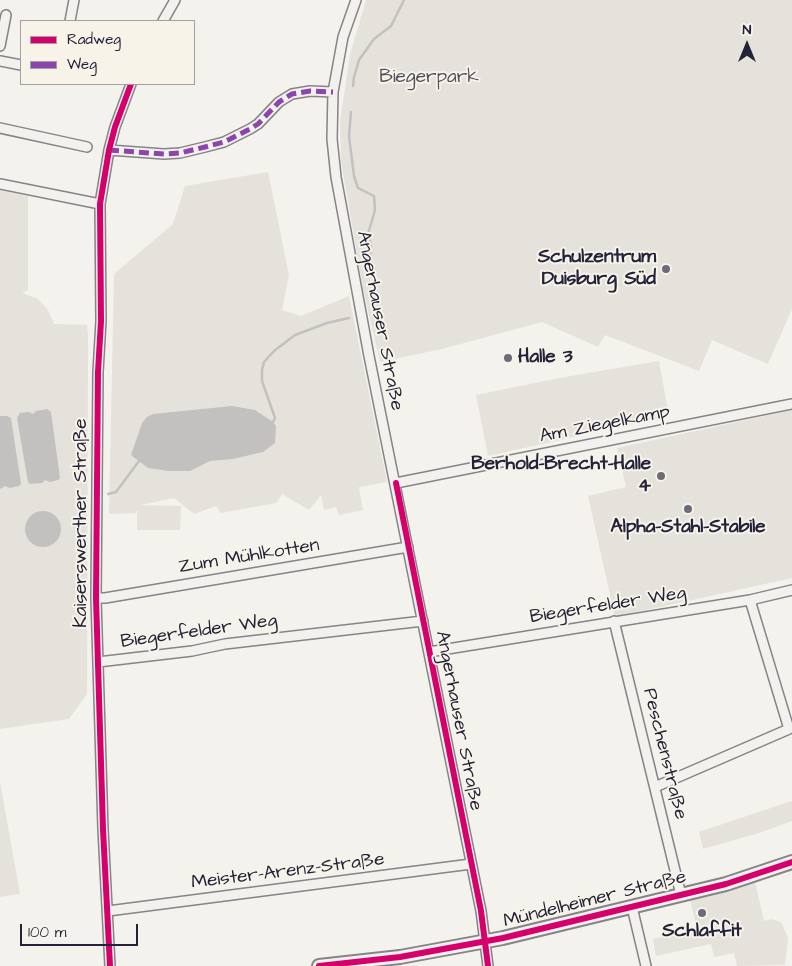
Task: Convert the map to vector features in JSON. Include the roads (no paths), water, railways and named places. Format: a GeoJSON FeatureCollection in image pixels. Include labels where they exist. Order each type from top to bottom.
{"type":"FeatureCollection","features":[{"type":"Feature","properties":{"kind":"main road","name":"Mündelheimer Straße"},"geometry":{"type":"LineString","coordinates":[[319,966],[400,957],[485,942],[554,927],[735,881],[790,863]]}},
{"type":"Feature","properties":{"kind":"street"},"geometry":{"type":"LineString","coordinates":[[70,20],[74,0]]}},
{"type":"Feature","properties":{"kind":"street"},"geometry":{"type":"LineString","coordinates":[[164,20],[175,0]]}},
{"type":"Feature","properties":{"kind":"street","name":"Angerhauser Straße"},"geometry":{"type":"LineString","coordinates":[[356,0],[343,37],[333,92],[332,139],[340,206],[484,926],[488,966]]}},
{"type":"Feature","properties":{"kind":"street"},"geometry":{"type":"LineString","coordinates":[[0,46],[6,15]]}},
{"type":"Feature","properties":{"kind":"street"},"geometry":{"type":"LineString","coordinates":[[0,61],[20,65]]}},
{"type":"Feature","properties":{"kind":"street","name":"Kaiserswerther Straße"},"geometry":{"type":"LineString","coordinates":[[110,966],[103,829],[96,598],[98,372],[101,321],[100,204],[108,150],[131,85]]}},
{"type":"Feature","properties":{"kind":"street"},"geometry":{"type":"LineString","coordinates":[[108,150],[164,154],[180,153],[205,147],[224,142],[250,129],[258,124],[280,102],[292,94],[310,91],[333,92]]}},
{"type":"Feature","properties":{"kind":"street"},"geometry":{"type":"LineString","coordinates":[[0,128],[87,147]]}},
{"type":"Feature","properties":{"kind":"street"},"geometry":{"type":"LineString","coordinates":[[0,184],[100,204]]}},
{"type":"Feature","properties":{"kind":"street","name":"Am Ziegelkamp"},"geometry":{"type":"LineString","coordinates":[[396,483],[792,404]]}},
{"type":"Feature","properties":{"kind":"street","name":"Zum Mühlkotten"},"geometry":{"type":"LineString","coordinates":[[96,598],[408,547]]}},
{"type":"Feature","properties":{"kind":"street","name":"Biegerfelder Weg"},"geometry":{"type":"LineString","coordinates":[[429,652],[750,600],[792,590]]}},
{"type":"Feature","properties":{"kind":"street"},"geometry":{"type":"LineString","coordinates":[[656,787],[791,730],[750,600]]}},
{"type":"Feature","properties":{"kind":"street","name":"Biegerfelder Weg"},"geometry":{"type":"LineString","coordinates":[[98,662],[234,643],[423,621]]}},
{"type":"Feature","properties":{"kind":"street","name":"Peschenstraße"},"geometry":{"type":"LineString","coordinates":[[614,621],[681,895]]}},
{"type":"Feature","properties":{"kind":"street","name":"Meister-Arenz-Straße"},"geometry":{"type":"LineString","coordinates":[[108,911],[471,864]]}},
{"type":"Feature","properties":{"kind":"street"},"geometry":{"type":"LineString","coordinates":[[632,907],[646,966]]}},
{"type":"Feature","properties":{"kind":"waterway"},"geometry":{"type":"LineString","coordinates":[[353,86],[359,60],[374,39],[391,26],[404,0]]}},
{"type":"Feature","properties":{"kind":"waterway"},"geometry":{"type":"LineString","coordinates":[[351,112],[349,136],[354,176],[358,188],[374,196],[375,210],[368,234],[371,245],[370,260],[374,267],[377,304]]}},
{"type":"Feature","properties":{"kind":"waterway"},"geometry":{"type":"LineString","coordinates":[[269,422],[273,422],[275,418],[262,381],[264,362],[274,351],[295,335],[327,323],[349,318]]}},
{"type":"Feature","properties":{"kind":"waterway"},"geometry":{"type":"LineString","coordinates":[[108,494],[116,492],[139,461],[142,461]]}},
{"type":"Feature","properties":{"kind":"place","name":"Schulzentrum Duisburg Süd"},"geometry":{"type":"Point","coordinates":[666,269]}},
{"type":"Feature","properties":{"kind":"place","name":"Halle 3"},"geometry":{"type":"Point","coordinates":[508,358]}},
{"type":"Feature","properties":{"kind":"place","name":"Berhold-Brecht-Halle 4"},"geometry":{"type":"Point","coordinates":[661,476]}},
{"type":"Feature","properties":{"kind":"place","name":"Alpha-Stahl-Stabile"},"geometry":{"type":"Point","coordinates":[688,509]}},
{"type":"Feature","properties":{"kind":"place","name":"Schlaffit"},"geometry":{"type":"Point","coordinates":[702,913]}},
{"type":"Feature","properties":{"kind":"park label","name":"Biegerpark"},"geometry":{"type":"Point","coordinates":[429,78]}}]}
